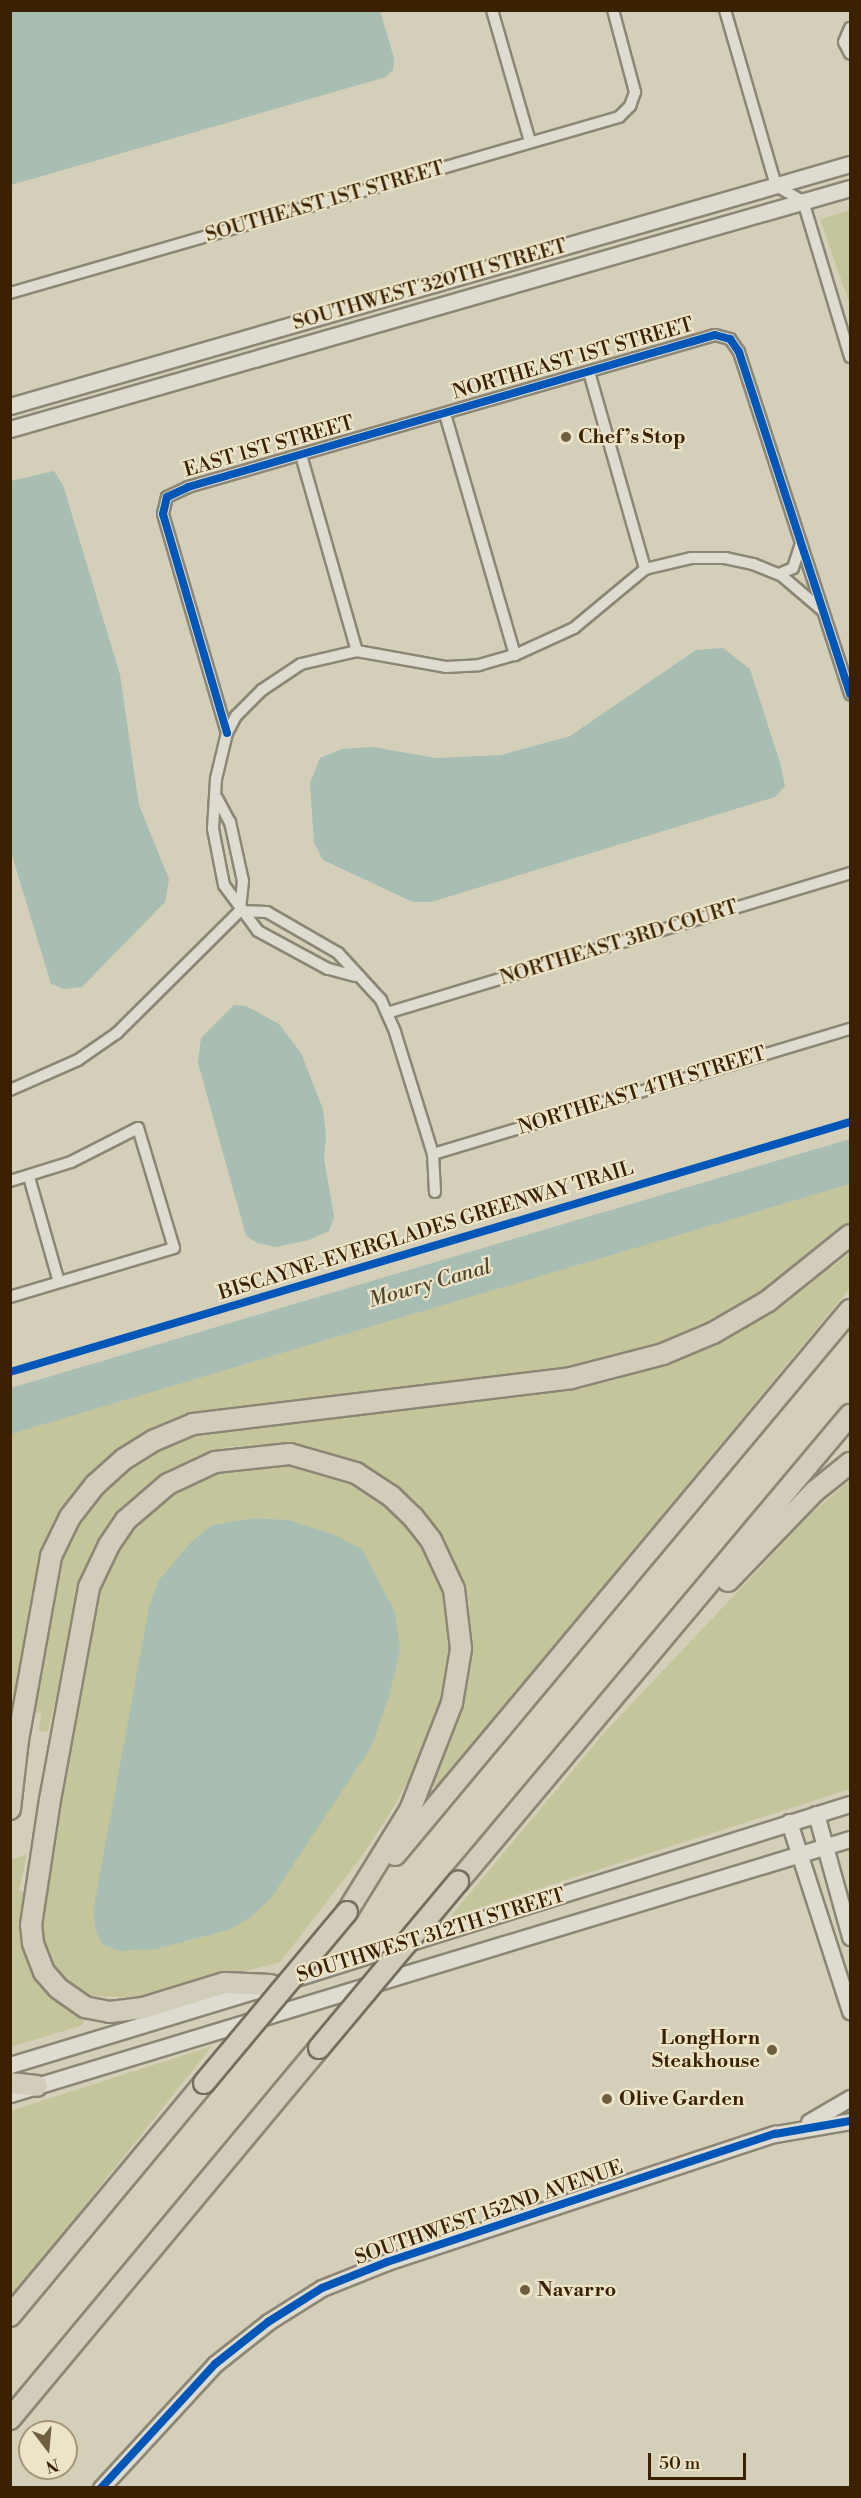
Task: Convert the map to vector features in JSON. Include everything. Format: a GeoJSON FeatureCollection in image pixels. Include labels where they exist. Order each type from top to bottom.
{"type":"FeatureCollection","features":[{"type":"Feature","properties":{"kind":"highway"},"geometry":{"type":"LineString","coordinates":[[10,1809],[29,1670],[51,1556],[76,1509],[94,1485],[124,1459],[193,1424],[571,1378],[663,1354],[713,1333],[768,1301],[850,1235]]}},
{"type":"Feature","properties":{"kind":"highway"},"geometry":{"type":"LineString","coordinates":[[10,2316],[850,1310]]}},
{"type":"Feature","properties":{"kind":"highway"},"geometry":{"type":"LineString","coordinates":[[10,2419],[458,1882],[635,1675],[850,1415]]}},
{"type":"Feature","properties":{"kind":"highway"},"geometry":{"type":"LineString","coordinates":[[271,1985],[224,1983],[143,2008],[110,2012],[85,2007],[58,1988],[44,1972],[32,1934],[50,1800],[89,1587],[109,1545],[126,1520],[168,1484],[215,1462],[290,1454],[331,1463],[364,1478],[413,1517],[431,1539],[454,1589],[461,1649],[452,1703],[410,1810],[347,1912]]}},
{"type":"Feature","properties":{"kind":"highway"},"geometry":{"type":"LineString","coordinates":[[635,1675],[815,1491],[850,1463]]}},
{"type":"Feature","properties":{"kind":"highway"},"geometry":{"type":"LineString","coordinates":[[10,2083],[38,2086]]}},
{"type":"Feature","properties":{"kind":"street"},"geometry":{"type":"LineString","coordinates":[[492,10],[531,142]]}},
{"type":"Feature","properties":{"kind":"street","name":"SOUTHEAST 1ST STREET"},"geometry":{"type":"LineString","coordinates":[[10,293],[619,117],[633,101],[634,86],[613,10]]}},
{"type":"Feature","properties":{"kind":"street"},"geometry":{"type":"LineString","coordinates":[[725,10],[776,186],[802,201],[850,357]]}},
{"type":"Feature","properties":{"kind":"street"},"geometry":{"type":"LineString","coordinates":[[850,28],[844,42],[850,54]]}},
{"type":"Feature","properties":{"kind":"street","name":"SOUTHWEST 320TH STREET"},"geometry":{"type":"LineString","coordinates":[[10,406],[850,164]]}},
{"type":"Feature","properties":{"kind":"street","name":"SOUTHWEST 320TH STREET"},"geometry":{"type":"LineString","coordinates":[[10,429],[850,188]]}},
{"type":"Feature","properties":{"kind":"street","name":"NORTHEAST 1ST STREET"},"geometry":{"type":"LineString","coordinates":[[445,414],[715,335],[730,339],[739,352],[800,537]]}},
{"type":"Feature","properties":{"kind":"street"},"geometry":{"type":"LineString","coordinates":[[588,372],[645,569]]}},
{"type":"Feature","properties":{"kind":"street"},"geometry":{"type":"LineString","coordinates":[[445,414],[515,655]]}},
{"type":"Feature","properties":{"kind":"street","name":"EAST 1ST STREET"},"geometry":{"type":"LineString","coordinates":[[227,733],[163,507],[167,497],[176,491],[445,414]]}},
{"type":"Feature","properties":{"kind":"street"},"geometry":{"type":"LineString","coordinates":[[301,456],[357,651]]}},
{"type":"Feature","properties":{"kind":"street"},"geometry":{"type":"LineString","coordinates":[[779,574],[793,568],[800,537]]}},
{"type":"Feature","properties":{"kind":"street"},"geometry":{"type":"LineString","coordinates":[[800,537],[850,694]]}},
{"type":"Feature","properties":{"kind":"street"},"geometry":{"type":"LineString","coordinates":[[355,976],[328,969],[258,931],[240,911],[225,885],[213,829],[217,798],[216,779],[227,733],[236,716],[284,673],[321,658],[357,651],[446,667],[479,665],[515,655],[574,628],[645,569],[707,557],[753,564],[779,574],[803,590],[824,612]]}},
{"type":"Feature","properties":{"kind":"street"},"geometry":{"type":"LineString","coordinates":[[10,1090],[78,1060],[117,1033],[240,911],[243,881],[230,822],[217,798]]}},
{"type":"Feature","properties":{"kind":"street","name":"NORTHEAST 3RD COURT"},"geometry":{"type":"LineString","coordinates":[[387,1012],[850,873]]}},
{"type":"Feature","properties":{"kind":"street"},"geometry":{"type":"LineString","coordinates":[[240,911],[267,912],[338,953],[355,976],[381,1000],[387,1012],[433,1154],[435,1192]]}},
{"type":"Feature","properties":{"kind":"street","name":"NORTHEAST 4TH STREET"},"geometry":{"type":"LineString","coordinates":[[433,1154],[850,1029]]}},
{"type":"Feature","properties":{"kind":"street"},"geometry":{"type":"LineString","coordinates":[[10,1181],[72,1162],[138,1128],[174,1248],[10,1296]]}},
{"type":"Feature","properties":{"kind":"street"},"geometry":{"type":"LineString","coordinates":[[29,1176],[59,1282]]}},
{"type":"Feature","properties":{"kind":"street","name":"SOUTHWEST 312TH STREET"},"geometry":{"type":"LineString","coordinates":[[10,2065],[850,1804]]}},
{"type":"Feature","properties":{"kind":"street"},"geometry":{"type":"LineString","coordinates":[[816,1814],[850,1937]]}},
{"type":"Feature","properties":{"kind":"street"},"geometry":{"type":"LineString","coordinates":[[789,1822],[850,2011]]}},
{"type":"Feature","properties":{"kind":"street","name":"SOUTHWEST 312TH STREET"},"geometry":{"type":"LineString","coordinates":[[10,2094],[850,1839]]}},
{"type":"Feature","properties":{"kind":"street","name":"SOUTHWEST 152ND AVENUE"},"geometry":{"type":"LineString","coordinates":[[101,2487],[215,2364],[268,2322],[322,2288],[387,2262],[798,2127],[850,2098]]}},
{"type":"Feature","properties":{"kind":"street","name":"SOUTHWEST 152ND AVENUE"},"geometry":{"type":"LineString","coordinates":[[798,2127],[850,2121]]}},
{"type":"Feature","properties":{"kind":"green space"},"geometry":{"type":"Polygon","coordinates":[[[850,210],[850,305],[820,219],[850,210]]]}},
{"type":"Feature","properties":{"kind":"green space"},"geometry":{"type":"Polygon","coordinates":[[[850,1184],[850,1225],[827,1246],[786,1278],[723,1318],[669,1342],[573,1369],[235,1407],[196,1415],[68,1507],[11,1763],[10,1434],[850,1184]]]}},
{"type":"Feature","properties":{"kind":"green space"},"geometry":{"type":"Polygon","coordinates":[[[850,1253],[850,1288],[437,1787],[433,1785],[463,1706],[472,1659],[469,1602],[453,1558],[426,1514],[388,1480],[346,1457],[285,1443],[228,1447],[202,1455],[158,1477],[131,1501],[103,1537],[85,1570],[48,1732],[39,1731],[41,1713],[32,1712],[59,1559],[92,1501],[119,1474],[148,1453],[197,1430],[451,1399],[526,1396],[613,1381],[729,1338],[790,1299],[850,1253]]]}},
{"type":"Feature","properties":{"kind":"green space"},"geometry":{"type":"Polygon","coordinates":[[[269,1464],[314,1469],[359,1487],[396,1514],[427,1550],[445,1592],[453,1650],[445,1700],[421,1758],[390,1813],[362,1856],[280,1962],[142,1998],[92,1996],[69,1985],[53,1966],[43,1943],[41,1921],[99,1591],[123,1543],[167,1498],[214,1473],[269,1464]],[[254,1518],[212,1525],[120,1951],[156,1949],[229,1930],[333,1534],[289,1520],[254,1518]]]}},
{"type":"Feature","properties":{"kind":"green space"},"geometry":{"type":"Polygon","coordinates":[[[850,1480],[850,1789],[450,1917],[605,1732],[811,1514],[850,1480]]]}},
{"type":"Feature","properties":{"kind":"green space"},"geometry":{"type":"Polygon","coordinates":[[[27,1854],[19,1890],[28,1894],[27,1909],[70,2008],[87,2018],[80,2026],[11,2047],[11,1860],[27,1854]]]}},
{"type":"Feature","properties":{"kind":"green space"},"geometry":{"type":"Polygon","coordinates":[[[212,2046],[59,2238],[11,2297],[11,2111],[212,2046]]]}},
{"type":"Feature","properties":{"kind":"water"},"geometry":{"type":"Polygon","coordinates":[[[11,10],[380,11],[394,58],[393,70],[386,77],[11,185],[11,10]]]}},
{"type":"Feature","properties":{"kind":"water"},"geometry":{"type":"Polygon","coordinates":[[[54,471],[63,485],[120,675],[139,805],[169,879],[165,902],[82,987],[64,989],[51,984],[10,849],[11,481],[54,471]]]}},
{"type":"Feature","properties":{"kind":"water"},"geometry":{"type":"Polygon","coordinates":[[[723,648],[750,669],[781,766],[785,786],[775,797],[431,902],[413,902],[323,860],[314,843],[310,783],[320,758],[342,749],[373,747],[436,758],[501,755],[570,736],[696,650],[723,648]]]}},
{"type":"Feature","properties":{"kind":"water"},"geometry":{"type":"Polygon","coordinates":[[[234,1005],[246,1006],[279,1024],[301,1053],[323,1109],[326,1136],[324,1158],[334,1217],[329,1231],[309,1240],[276,1247],[257,1243],[246,1236],[198,1063],[201,1038],[234,1005]]]}},
{"type":"Feature","properties":{"kind":"water","name":"Mowry Canal"},"geometry":{"type":"Polygon","coordinates":[[[850,1139],[850,1184],[11,1434],[11,1388],[850,1139]]]}},
{"type":"Feature","properties":{"kind":"water"},"geometry":{"type":"Polygon","coordinates":[[[254,1518],[289,1520],[333,1534],[362,1549],[395,1612],[400,1650],[389,1696],[372,1746],[271,1898],[251,1917],[229,1930],[156,1949],[120,1951],[103,1945],[96,1932],[93,1911],[149,1607],[158,1581],[191,1542],[212,1525],[254,1518]]]}},
{"type":"Feature","properties":{"kind":"cycle path"},"geometry":{"type":"LineString","coordinates":[[227,733],[163,514],[167,497],[188,487],[715,335],[730,339],[739,352],[850,694]]}},
{"type":"Feature","properties":{"kind":"cycle path","name":"BISCAYNE-EVERGLADES GREENWAY TRAIL"},"geometry":{"type":"LineString","coordinates":[[10,1372],[850,1122]]}},
{"type":"Feature","properties":{"kind":"cycle path"},"geometry":{"type":"LineString","coordinates":[[101,2488],[215,2364],[268,2322],[322,2288],[387,2262],[775,2134],[850,2121]]}},
{"type":"Feature","properties":{"kind":"place","name":"Chef’s Stop"},"geometry":{"type":"Point","coordinates":[566,437]}},
{"type":"Feature","properties":{"kind":"place","name":"LongHorn Steakhouse"},"geometry":{"type":"Point","coordinates":[772,2050]}},
{"type":"Feature","properties":{"kind":"place","name":"Olive Garden"},"geometry":{"type":"Point","coordinates":[607,2099]}},
{"type":"Feature","properties":{"kind":"place","name":"Navarro"},"geometry":{"type":"Point","coordinates":[525,2290]}}]}
